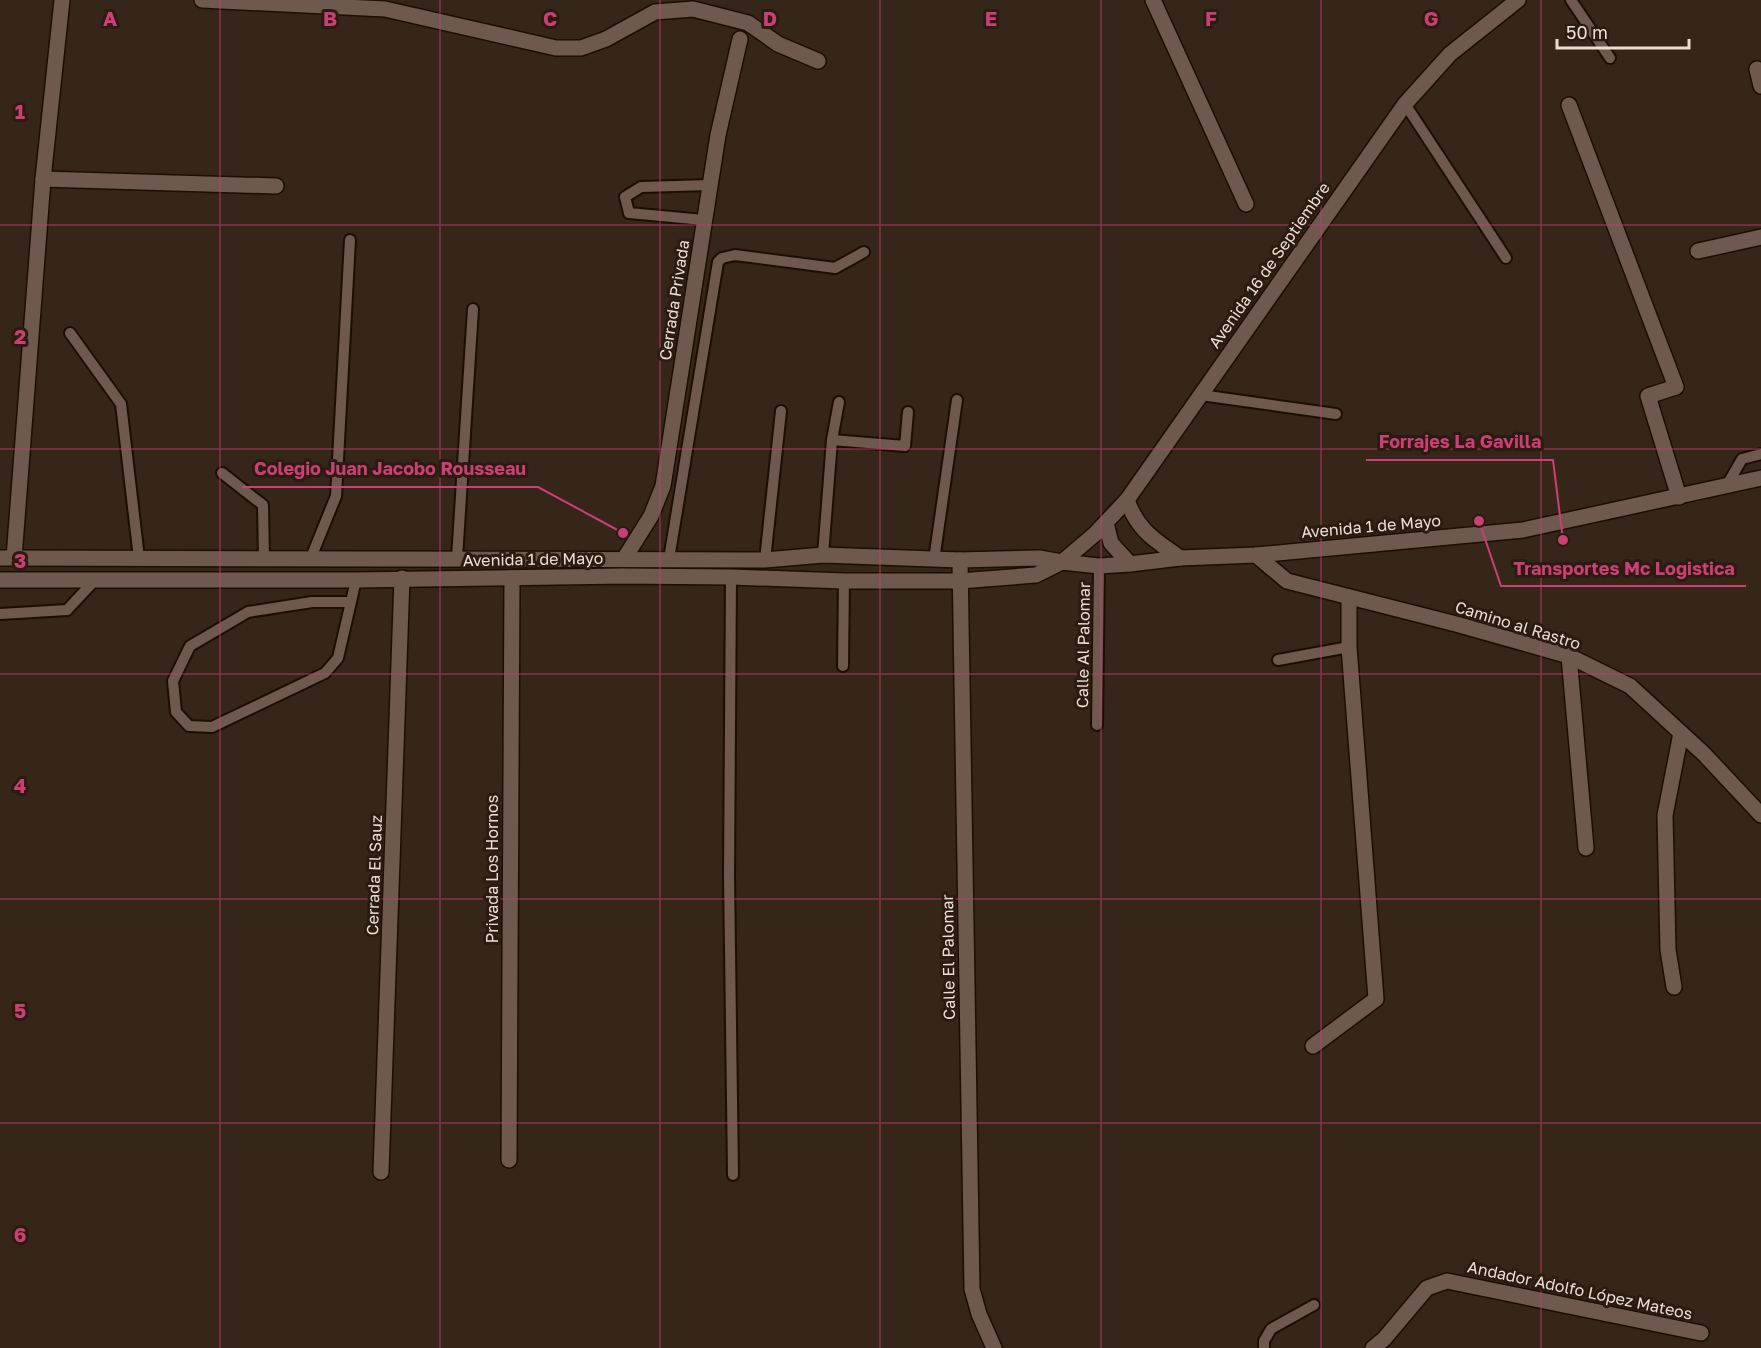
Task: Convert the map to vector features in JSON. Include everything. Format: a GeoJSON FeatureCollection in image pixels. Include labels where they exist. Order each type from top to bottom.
{"type":"FeatureCollection","features":[{"type":"Feature","properties":{"kind":"street"},"geometry":{"type":"LineString","coordinates":[[7,558],[62,0]]}},
{"type":"Feature","properties":{"kind":"street"},"geometry":{"type":"LineString","coordinates":[[202,0],[385,9],[556,48],[581,48],[606,39],[656,6],[693,9],[748,23],[778,44],[819,62]]}},
{"type":"Feature","properties":{"kind":"street"},"geometry":{"type":"LineString","coordinates":[[1153,0],[1246,204]]}},
{"type":"Feature","properties":{"kind":"street","name":"Avenida 16 de Septiembre"},"geometry":{"type":"LineString","coordinates":[[1062,562],[1095,534],[1127,500],[1405,104],[1450,54],[1510,2]]}},
{"type":"Feature","properties":{"kind":"street","name":"Cerrada Privada"},"geometry":{"type":"LineString","coordinates":[[624,559],[651,516],[663,486],[718,135],[740,39]]}},
{"type":"Feature","properties":{"kind":"street"},"geometry":{"type":"LineString","coordinates":[[1757,69],[1761,86]]}},
{"type":"Feature","properties":{"kind":"street"},"geometry":{"type":"LineString","coordinates":[[1569,105],[1676,387],[1648,396],[1679,497]]}},
{"type":"Feature","properties":{"kind":"street"},"geometry":{"type":"LineString","coordinates":[[43,179],[276,186]]}},
{"type":"Feature","properties":{"kind":"street"},"geometry":{"type":"LineString","coordinates":[[1698,251],[1761,237]]}},
{"type":"Feature","properties":{"kind":"street","name":"Avenida 1 de Mayo"},"geometry":{"type":"LineString","coordinates":[[7,558],[765,560],[823,555],[934,560],[1039,558],[1099,566],[1180,558],[1256,555],[1523,530],[1761,478]]}},
{"type":"Feature","properties":{"kind":"street"},"geometry":{"type":"LineString","coordinates":[[1127,500],[1138,525],[1180,558]]}},
{"type":"Feature","properties":{"kind":"street"},"geometry":{"type":"LineString","coordinates":[[1106,523],[1111,543],[1130,564]]}},
{"type":"Feature","properties":{"kind":"street","name":"Camino al Rastro"},"geometry":{"type":"LineString","coordinates":[[1256,555],[1287,581],[1569,656],[1630,686],[1704,754],[1761,815]]}},
{"type":"Feature","properties":{"kind":"street","name":"Calle El Palomar"},"geometry":{"type":"LineString","coordinates":[[960,560],[972,1288],[979,1314],[994,1348]]}},
{"type":"Feature","properties":{"kind":"street","name":"Avenida 1 de Mayo"},"geometry":{"type":"LineString","coordinates":[[0,580],[731,577],[844,581],[960,581],[1036,575],[1062,562]]}},
{"type":"Feature","properties":{"kind":"street","name":"Cerrada El Sauz"},"geometry":{"type":"LineString","coordinates":[[381,1172],[402,578]]}},
{"type":"Feature","properties":{"kind":"street","name":"Privada Los Hornos"},"geometry":{"type":"LineString","coordinates":[[509,1160],[512,578]]}},
{"type":"Feature","properties":{"kind":"street"},"geometry":{"type":"LineString","coordinates":[[1313,1046],[1376,999],[1349,647],[1349,597]]}},
{"type":"Feature","properties":{"kind":"street"},"geometry":{"type":"LineString","coordinates":[[1569,656],[1586,848]]}},
{"type":"Feature","properties":{"kind":"street"},"geometry":{"type":"LineString","coordinates":[[1674,987],[1668,950],[1665,815],[1682,733]]}},
{"type":"Feature","properties":{"kind":"street","name":"Andador Adolfo López Mateos"},"geometry":{"type":"LineString","coordinates":[[1373,1348],[1427,1288],[1447,1281],[1701,1333]]}},
{"type":"Feature","properties":{"kind":"lane"},"geometry":{"type":"LineString","coordinates":[[1571,0],[1610,58]]}},
{"type":"Feature","properties":{"kind":"lane"},"geometry":{"type":"LineString","coordinates":[[1405,104],[1506,258]]}},
{"type":"Feature","properties":{"kind":"lane"},"geometry":{"type":"LineString","coordinates":[[704,219],[628,213],[625,197],[641,187],[710,185]]}},
{"type":"Feature","properties":{"kind":"lane"},"geometry":{"type":"LineString","coordinates":[[310,560],[336,496],[350,240]]}},
{"type":"Feature","properties":{"kind":"lane"},"geometry":{"type":"LineString","coordinates":[[669,559],[718,262],[722,258],[735,255],[835,268],[864,252]]}},
{"type":"Feature","properties":{"kind":"lane"},"geometry":{"type":"LineString","coordinates":[[457,558],[473,309]]}},
{"type":"Feature","properties":{"kind":"lane"},"geometry":{"type":"LineString","coordinates":[[70,333],[121,404],[139,558]]}},
{"type":"Feature","properties":{"kind":"lane"},"geometry":{"type":"LineString","coordinates":[[1201,395],[1336,414]]}},
{"type":"Feature","properties":{"kind":"lane"},"geometry":{"type":"LineString","coordinates":[[934,560],[957,400]]}},
{"type":"Feature","properties":{"kind":"lane"},"geometry":{"type":"LineString","coordinates":[[823,555],[832,440],[839,402]]}},
{"type":"Feature","properties":{"kind":"lane"},"geometry":{"type":"LineString","coordinates":[[765,560],[781,411]]}},
{"type":"Feature","properties":{"kind":"lane"},"geometry":{"type":"LineString","coordinates":[[832,440],[905,446],[908,412]]}},
{"type":"Feature","properties":{"kind":"lane"},"geometry":{"type":"LineString","coordinates":[[1727,485],[1742,459],[1761,454]]}},
{"type":"Feature","properties":{"kind":"lane"},"geometry":{"type":"LineString","coordinates":[[222,473],[263,505],[264,559]]}},
{"type":"Feature","properties":{"kind":"lane","name":"Calle Al Palomar"},"geometry":{"type":"LineString","coordinates":[[1097,725],[1099,566]]}},
{"type":"Feature","properties":{"kind":"lane"},"geometry":{"type":"LineString","coordinates":[[731,577],[729,875],[734,1175]]}},
{"type":"Feature","properties":{"kind":"lane"},"geometry":{"type":"LineString","coordinates":[[0,614],[67,610],[96,580]]}},
{"type":"Feature","properties":{"kind":"lane"},"geometry":{"type":"LineString","coordinates":[[351,602],[312,602],[248,612],[190,645],[173,681],[176,712],[189,726],[212,727],[325,673],[338,658],[351,602],[356,580]]}},
{"type":"Feature","properties":{"kind":"lane"},"geometry":{"type":"LineString","coordinates":[[843,666],[844,581]]}},
{"type":"Feature","properties":{"kind":"lane"},"geometry":{"type":"LineString","coordinates":[[1278,660],[1349,647]]}},
{"type":"Feature","properties":{"kind":"lane"},"geometry":{"type":"LineString","coordinates":[[1264,1348],[1264,1341],[1271,1329],[1314,1305]]}},
{"type":"Feature","properties":{"kind":"place","name":"Transportes Mc Logistica"},"geometry":{"type":"Point","coordinates":[1479,521]}},
{"type":"Feature","properties":{"kind":"place","name":"Colegio Juan Jacobo Rousseau"},"geometry":{"type":"Point","coordinates":[623,533]}},
{"type":"Feature","properties":{"kind":"place","name":"Forrajes La Gavilla"},"geometry":{"type":"Point","coordinates":[1563,540]}}]}
